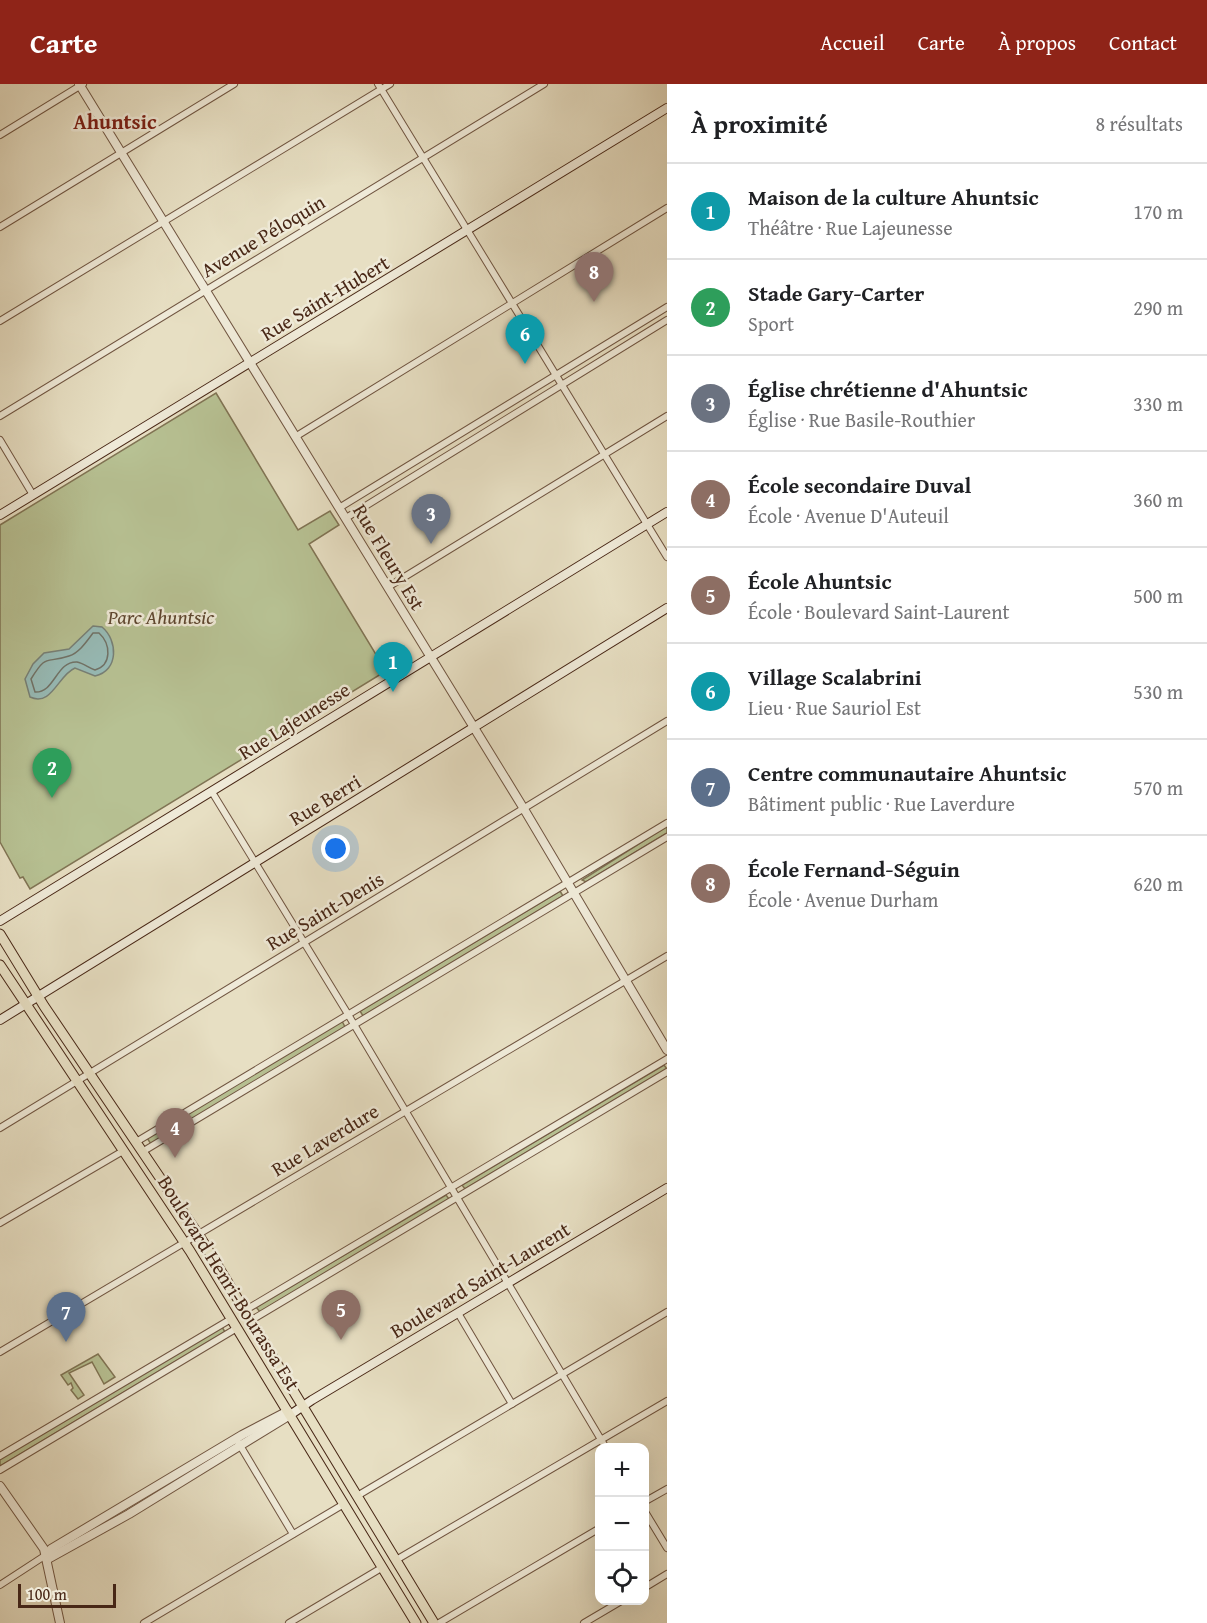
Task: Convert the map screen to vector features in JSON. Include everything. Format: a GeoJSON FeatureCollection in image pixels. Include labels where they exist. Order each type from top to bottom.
{"type":"FeatureCollection","features":[{"type":"Feature","properties":{"kind":"main road","name":"Rue Saint-Hubert"},"geometry":{"type":"LineString","coordinates":[[0,515],[667,108]]}},
{"type":"Feature","properties":{"kind":"main road","name":"Rue Lajeunesse"},"geometry":{"type":"LineString","coordinates":[[0,921],[667,512]]}},
{"type":"Feature","properties":{"kind":"main road","name":"Rue Berri"},"geometry":{"type":"LineString","coordinates":[[0,1020],[667,608]]}},
{"type":"Feature","properties":{"kind":"main road","name":"Boulevard Henri-Bourassa Est"},"geometry":{"type":"LineString","coordinates":[[0,934],[37,996],[198,1234],[250,1321],[305,1404],[357,1497],[434,1623]]}},
{"type":"Feature","properties":{"kind":"main road","name":"Boulevard Henri-Bourassa Est"},"geometry":{"type":"LineString","coordinates":[[0,965],[24,1005],[184,1242],[416,1623]]}},
{"type":"Feature","properties":{"kind":"main road","name":"Boulevard Saint-Laurent"},"geometry":{"type":"LineString","coordinates":[[289,1413],[667,1188]]}},
{"type":"Feature","properties":{"kind":"street"},"geometry":{"type":"LineString","coordinates":[[0,227],[234,84]]}},
{"type":"Feature","properties":{"kind":"street"},"geometry":{"type":"LineString","coordinates":[[0,321],[380,87],[390,84]]}},
{"type":"Feature","properties":{"kind":"street","name":"Avenue Péloquin"},"geometry":{"type":"LineString","coordinates":[[0,416],[544,84]]}},
{"type":"Feature","properties":{"kind":"street"},"geometry":{"type":"LineString","coordinates":[[0,135],[81,85]]}},
{"type":"Feature","properties":{"kind":"street","name":"Rue Fleury Est"},"geometry":{"type":"LineString","coordinates":[[81,85],[575,892],[667,1050]]}},
{"type":"Feature","properties":{"kind":"street"},"geometry":{"type":"LineString","coordinates":[[380,87],[667,557]]}},
{"type":"Feature","properties":{"kind":"street"},"geometry":{"type":"LineString","coordinates":[[295,437],[667,208]]}},
{"type":"Feature","properties":{"kind":"street"},"geometry":{"type":"LineString","coordinates":[[339,508],[667,307]]}},
{"type":"Feature","properties":{"kind":"street"},"geometry":{"type":"LineString","coordinates":[[346,518],[667,320]]}},
{"type":"Feature","properties":{"kind":"street"},"geometry":{"type":"LineString","coordinates":[[388,587],[667,416]]}},
{"type":"Feature","properties":{"kind":"street"},"geometry":{"type":"LineString","coordinates":[[0,440],[33,495]]}},
{"type":"Feature","properties":{"kind":"street","name":"Rue Saint-Denis"},"geometry":{"type":"LineString","coordinates":[[0,1128],[667,721]]}},
{"type":"Feature","properties":{"kind":"street"},"geometry":{"type":"LineString","coordinates":[[212,792],[305,942],[603,1443]]}},
{"type":"Feature","properties":{"kind":"street"},"geometry":{"type":"LineString","coordinates":[[136,1142],[667,823]]}},
{"type":"Feature","properties":{"kind":"street"},"geometry":{"type":"LineString","coordinates":[[142,1152],[667,837]]}},
{"type":"Feature","properties":{"kind":"street","name":"Rue Laverdure"},"geometry":{"type":"LineString","coordinates":[[0,1352],[667,956]]}},
{"type":"Feature","properties":{"kind":"street"},"geometry":{"type":"LineString","coordinates":[[244,1311],[667,1059]]}},
{"type":"Feature","properties":{"kind":"street"},"geometry":{"type":"LineString","coordinates":[[250,1321],[667,1072]]}},
{"type":"Feature","properties":{"kind":"street"},"geometry":{"type":"LineString","coordinates":[[0,1223],[123,1151]]}},
{"type":"Feature","properties":{"kind":"street"},"geometry":{"type":"LineString","coordinates":[[357,1497],[667,1312]]}},
{"type":"Feature","properties":{"kind":"street"},"geometry":{"type":"LineString","coordinates":[[458,1313],[512,1404]]}},
{"type":"Feature","properties":{"kind":"street"},"geometry":{"type":"LineString","coordinates":[[0,1456],[231,1319]]}},
{"type":"Feature","properties":{"kind":"street"},"geometry":{"type":"LineString","coordinates":[[0,1470],[237,1328]]}},
{"type":"Feature","properties":{"kind":"street"},"geometry":{"type":"LineString","coordinates":[[396,1560],[667,1401]]}},
{"type":"Feature","properties":{"kind":"street","name":"Boulevard Saint-Laurent"},"geometry":{"type":"LineString","coordinates":[[46,1558],[53,1548],[236,1439],[289,1413]]}},
{"type":"Feature","properties":{"kind":"street","name":"Boulevard Saint-Laurent"},"geometry":{"type":"LineString","coordinates":[[0,1585],[46,1558],[60,1554],[241,1447],[289,1413]]}},
{"type":"Feature","properties":{"kind":"street"},"geometry":{"type":"LineString","coordinates":[[236,1439],[293,1534]]}},
{"type":"Feature","properties":{"kind":"street"},"geometry":{"type":"LineString","coordinates":[[0,1486],[34,1531],[46,1558],[60,1623]]}},
{"type":"Feature","properties":{"kind":"street"},"geometry":{"type":"LineString","coordinates":[[649,1500],[667,1489]]}},
{"type":"Feature","properties":{"kind":"street"},"geometry":{"type":"LineString","coordinates":[[144,1623],[344,1504]]}},
{"type":"Feature","properties":{"kind":"street"},"geometry":{"type":"LineString","coordinates":[[649,1517],[667,1548]]}},
{"type":"Feature","properties":{"kind":"street"},"geometry":{"type":"LineString","coordinates":[[439,1623],[595,1531]]}},
{"type":"Feature","properties":{"kind":"street"},"geometry":{"type":"LineString","coordinates":[[289,1623],[383,1567]]}},
{"type":"Feature","properties":{"kind":"street"},"geometry":{"type":"LineString","coordinates":[[649,1585],[667,1574]]}},
{"type":"Feature","properties":{"kind":"street"},"geometry":{"type":"LineString","coordinates":[[584,1623],[615,1605]]}},
{"type":"Feature","properties":{"kind":"green space","name":"Parc Ahuntsic"},"geometry":{"type":"Polygon","coordinates":[[[216,393],[298,530],[330,511],[339,525],[309,544],[386,671],[30,889],[23,877],[20,878],[0,842],[0,525],[216,393]]]}},
{"type":"Feature","properties":{"kind":"green space"},"geometry":{"type":"Polygon","coordinates":[[[667,826],[667,833],[586,882],[582,880],[667,826]]]}},
{"type":"Feature","properties":{"kind":"green space"},"geometry":{"type":"Polygon","coordinates":[[[560,891],[563,896],[363,1016],[360,1011],[560,891]]]}},
{"type":"Feature","properties":{"kind":"green space"},"geometry":{"type":"Polygon","coordinates":[[[342,1021],[345,1027],[151,1144],[147,1138],[342,1021]]]}},
{"type":"Feature","properties":{"kind":"green space"},"geometry":{"type":"Polygon","coordinates":[[[664,1065],[667,1069],[465,1189],[462,1185],[664,1065]]]}},
{"type":"Feature","properties":{"kind":"green space"},"geometry":{"type":"Polygon","coordinates":[[[446,1195],[449,1199],[260,1312],[256,1307],[446,1195]]]}},
{"type":"Feature","properties":{"kind":"green space"},"geometry":{"type":"Polygon","coordinates":[[[222,1327],[225,1332],[0,1466],[0,1459],[222,1327]]]}},
{"type":"Feature","properties":{"kind":"green space"},"geometry":{"type":"Polygon","coordinates":[[[98,1354],[115,1377],[104,1384],[92,1362],[69,1373],[84,1395],[78,1399],[71,1390],[73,1388],[71,1383],[68,1385],[61,1375],[98,1354]]]}},
{"type":"Feature","properties":{"kind":"water"},"geometry":{"type":"Polygon","coordinates":[[[93,626],[102,627],[111,639],[114,654],[108,668],[95,676],[75,668],[44,698],[30,697],[25,679],[33,664],[44,653],[69,649],[93,626]]]}},
{"type":"Feature","properties":{"kind":"place","name":"École Fernand-Séguin"},"geometry":{"type":"Point","coordinates":[594,302]}},
{"type":"Feature","properties":{"kind":"place","name":"Village Scalabrini"},"geometry":{"type":"Point","coordinates":[525,364]}},
{"type":"Feature","properties":{"kind":"place","name":"Église chrétienne d'Ahuntsic"},"geometry":{"type":"Point","coordinates":[431,544]}},
{"type":"Feature","properties":{"kind":"place","name":"Maison de la culture Ahuntsic"},"geometry":{"type":"Point","coordinates":[393,692]}},
{"type":"Feature","properties":{"kind":"place","name":"Stade Gary-Carter"},"geometry":{"type":"Point","coordinates":[52,798]}},
{"type":"Feature","properties":{"kind":"place","name":"École secondaire Duval"},"geometry":{"type":"Point","coordinates":[175,1158]}},
{"type":"Feature","properties":{"kind":"place","name":"École Ahuntsic"},"geometry":{"type":"Point","coordinates":[341,1340]}},
{"type":"Feature","properties":{"kind":"place","name":"Centre communautaire Ahuntsic"},"geometry":{"type":"Point","coordinates":[66,1342]}},
{"type":"Feature","properties":{"kind":"district","name":"Ahuntsic"},"geometry":{"type":"Point","coordinates":[115,122]}}]}
